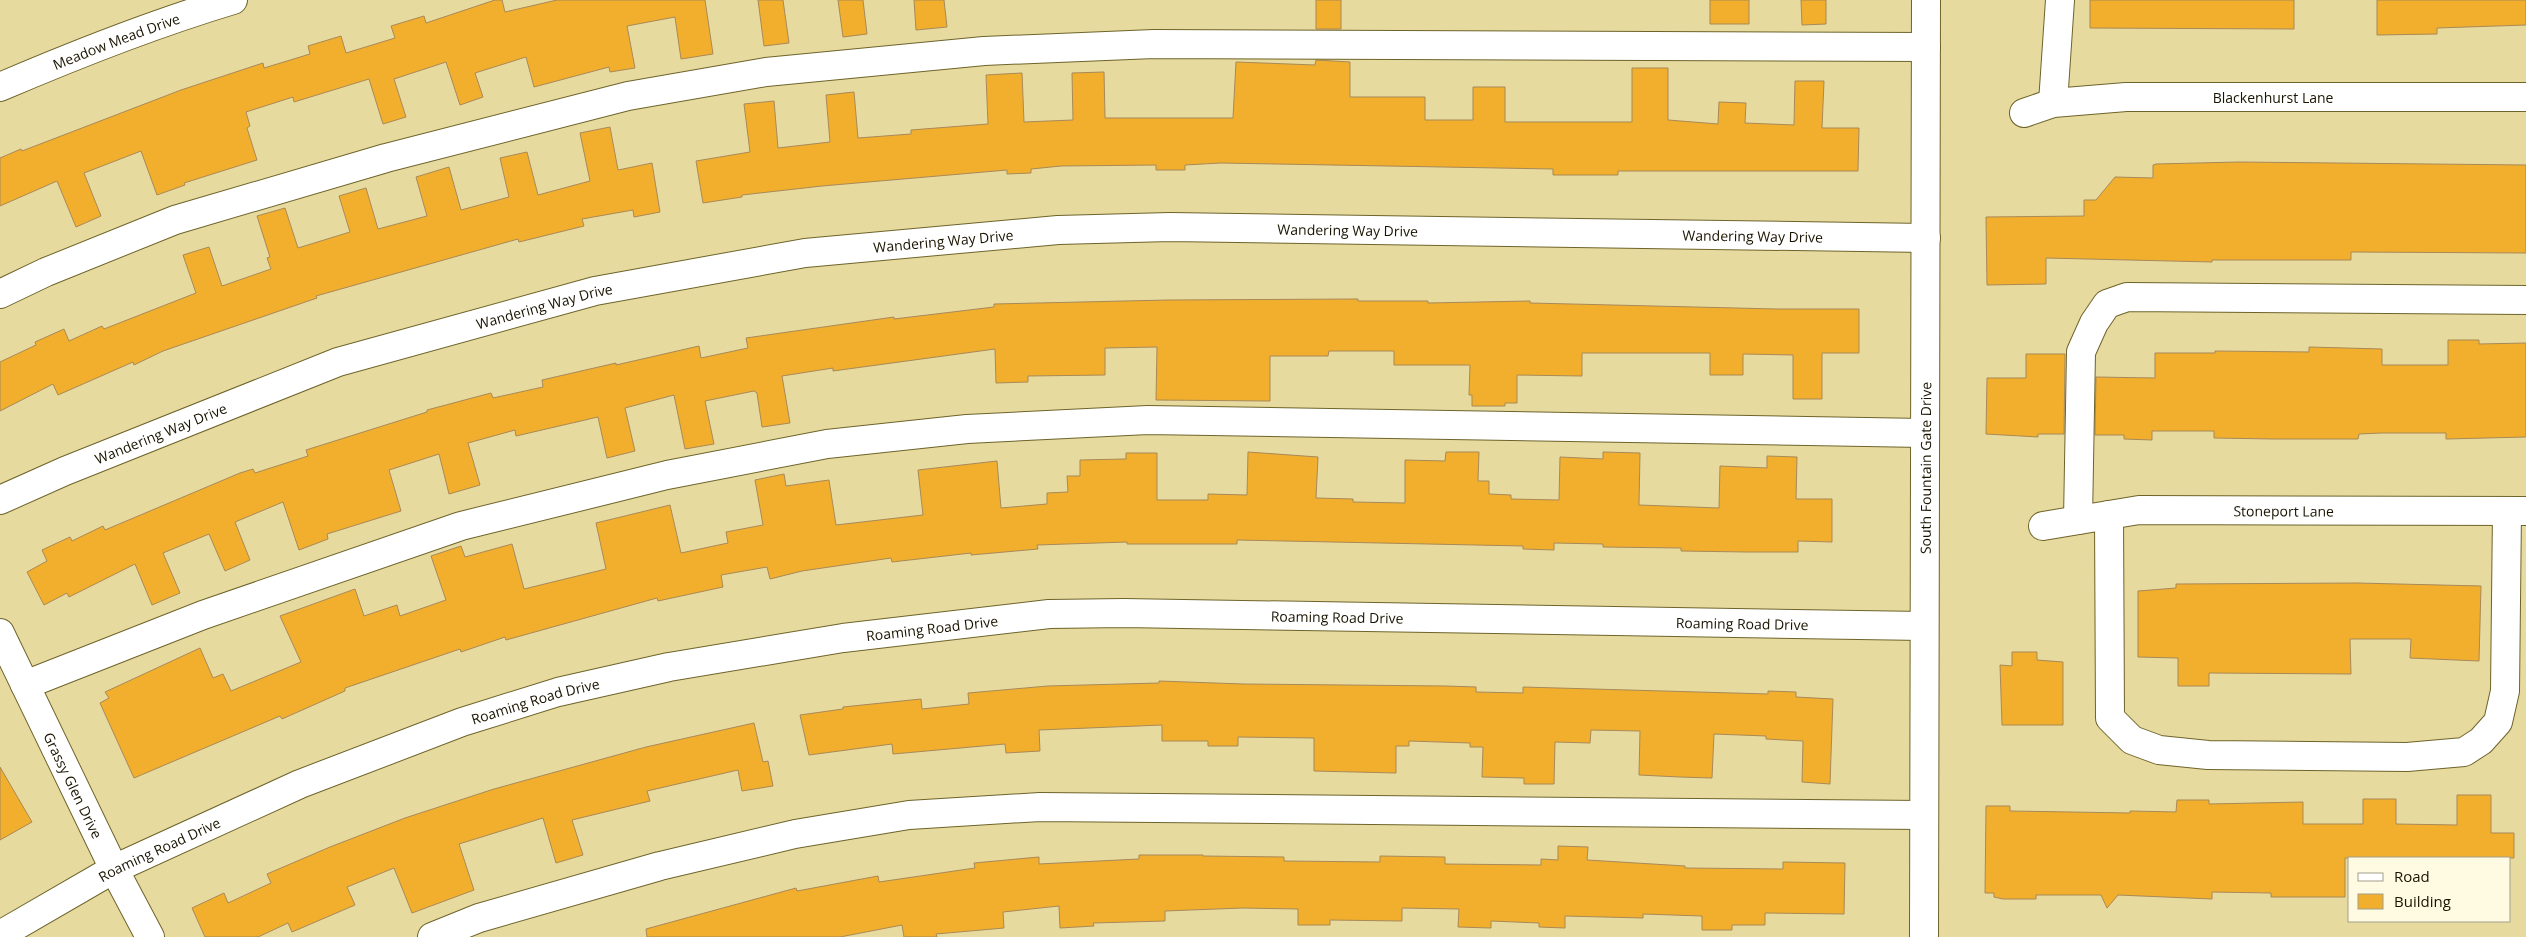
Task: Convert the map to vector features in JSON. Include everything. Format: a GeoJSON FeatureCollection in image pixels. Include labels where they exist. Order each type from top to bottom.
{"type":"FeatureCollection","features":[{"type":"Feature","properties":{"kind":"street","name":"Meadow Mead Drive"},"geometry":{"type":"LineString","coordinates":[[0,87],[94,47],[183,15],[233,0]]}},
{"type":"Feature","properties":{"kind":"street","name":"South Fountain Gate Drive"},"geometry":{"type":"LineString","coordinates":[[1924,937],[1922,626],[1926,238],[1926,0]]}},
{"type":"Feature","properties":{"kind":"street"},"geometry":{"type":"LineString","coordinates":[[2053,103],[2060,0]]}},
{"type":"Feature","properties":{"kind":"street"},"geometry":{"type":"LineString","coordinates":[[0,294],[46,272],[175,220],[386,158],[628,96],[766,72],[984,51],[1154,44],[1926,47]]}},
{"type":"Feature","properties":{"kind":"street","name":"Blackenhurst Lane"},"geometry":{"type":"LineString","coordinates":[[2024,113],[2053,103],[2126,97],[2526,97]]}},
{"type":"Feature","properties":{"kind":"street","name":"Wandering Way Drive"},"geometry":{"type":"LineString","coordinates":[[0,500],[65,471],[338,362],[595,291],[805,253],[1058,230],[1170,227],[1926,238]]}},
{"type":"Feature","properties":{"kind":"street"},"geometry":{"type":"LineString","coordinates":[[2078,520],[2081,352],[2094,323],[2107,304],[2127,297],[2526,300]]}},
{"type":"Feature","properties":{"kind":"street"},"geometry":{"type":"LineString","coordinates":[[25,685],[203,615],[461,526],[667,475],[827,444],[967,430],[1148,420],[1924,433]]}},
{"type":"Feature","properties":{"kind":"street","name":"Stoneport Lane"},"geometry":{"type":"LineString","coordinates":[[2042,526],[2139,510],[2516,511]]}},
{"type":"Feature","properties":{"kind":"street"},"geometry":{"type":"LineString","coordinates":[[2109,515],[2110,718],[2132,740],[2159,750],[2208,755],[2406,757],[2464,752],[2481,741],[2498,722],[2505,691],[2516,511]]}},
{"type":"Feature","properties":{"kind":"street","name":"Roaming Road Drive"},"geometry":{"type":"LineString","coordinates":[[0,936],[114,869],[300,784],[462,722],[558,692],[669,666],[844,638],[1049,614],[1124,613],[1922,626]]}},
{"type":"Feature","properties":{"kind":"street","name":"Grassy Glen Drive"},"geometry":{"type":"LineString","coordinates":[[0,633],[114,869],[150,937]]}},
{"type":"Feature","properties":{"kind":"street"},"geometry":{"type":"LineString","coordinates":[[432,937],[479,918],[660,866],[795,834],[909,815],[1040,806],[1923,815]]}},
{"type":"Feature","properties":{"kind":"building"},"geometry":{"type":"Polygon","coordinates":[[[495,0],[502,0],[505,12],[557,0],[705,0],[713,54],[681,59],[675,17],[627,26],[635,68],[610,72],[609,67],[534,87],[526,57],[475,73],[483,97],[460,105],[446,62],[394,79],[406,117],[383,124],[369,79],[294,102],[293,97],[246,112],[250,126],[247,128],[257,160],[184,183],[185,185],[157,195],[141,151],[84,173],[101,216],[76,227],[57,181],[0,206],[0,158],[21,149],[22,151],[181,90],[263,63],[264,68],[310,54],[308,46],[341,36],[346,53],[395,38],[391,26],[424,16],[426,23],[495,0]]]}},
{"type":"Feature","properties":{"kind":"building"},"geometry":{"type":"Polygon","coordinates":[[[758,0],[783,0],[789,43],[764,46],[758,0]]]}},
{"type":"Feature","properties":{"kind":"building"},"geometry":{"type":"Polygon","coordinates":[[[838,0],[863,0],[867,34],[843,37],[838,0]]]}},
{"type":"Feature","properties":{"kind":"building"},"geometry":{"type":"Polygon","coordinates":[[[914,0],[944,0],[947,27],[916,30],[914,0]]]}},
{"type":"Feature","properties":{"kind":"building"},"geometry":{"type":"Polygon","coordinates":[[[1316,0],[1341,0],[1341,29],[1316,29],[1316,0]]]}},
{"type":"Feature","properties":{"kind":"building"},"geometry":{"type":"Polygon","coordinates":[[[1710,0],[1749,0],[1749,24],[1710,24],[1710,0]]]}},
{"type":"Feature","properties":{"kind":"building"},"geometry":{"type":"Polygon","coordinates":[[[1801,0],[1826,0],[1826,24],[1802,25],[1801,0]]]}},
{"type":"Feature","properties":{"kind":"building"},"geometry":{"type":"Polygon","coordinates":[[[2090,0],[2294,0],[2294,29],[2090,28],[2090,0]]]}},
{"type":"Feature","properties":{"kind":"building"},"geometry":{"type":"Polygon","coordinates":[[[2377,0],[2526,0],[2526,25],[2437,28],[2437,34],[2377,35],[2377,0]]]}},
{"type":"Feature","properties":{"kind":"building"},"geometry":{"type":"Polygon","coordinates":[[[1316,60],[1350,62],[1350,97],[1425,97],[1425,120],[1473,120],[1473,87],[1505,87],[1505,122],[1632,122],[1632,68],[1668,68],[1668,120],[1718,124],[1719,102],[1746,103],[1745,123],[1794,125],[1795,81],[1824,81],[1822,128],[1859,128],[1858,171],[1618,171],[1618,175],[1553,175],[1553,169],[1221,163],[1185,165],[1185,170],[1156,170],[1156,165],[1061,166],[1031,169],[1031,173],[1007,174],[1007,170],[822,186],[742,195],[742,197],[703,203],[696,161],[750,152],[744,104],[774,101],[778,148],[830,142],[826,95],[854,92],[858,138],[911,134],[911,130],[988,124],[986,75],[1022,73],[1024,122],[1073,120],[1072,73],[1104,72],[1105,118],[1233,118],[1236,62],[1315,65],[1316,60]]]}},
{"type":"Feature","properties":{"kind":"building"},"geometry":{"type":"Polygon","coordinates":[[[610,127],[618,170],[652,163],[660,212],[634,217],[633,210],[582,219],[584,226],[519,242],[518,239],[316,296],[317,298],[163,351],[134,365],[133,362],[58,395],[53,384],[0,411],[0,362],[36,345],[35,342],[64,329],[69,341],[102,326],[104,329],[196,293],[183,255],[209,247],[222,286],[271,269],[267,258],[270,257],[257,216],[285,208],[298,248],[350,232],[339,196],[366,188],[378,229],[427,216],[416,177],[449,167],[461,210],[509,197],[500,158],[527,152],[538,195],[590,181],[580,133],[610,127]]]}},
{"type":"Feature","properties":{"kind":"building"},"geometry":{"type":"Polygon","coordinates":[[[2239,162],[2526,165],[2526,253],[2351,252],[2351,260],[2212,260],[2212,262],[2046,258],[2046,284],[1987,285],[1986,217],[2084,216],[2084,200],[2096,200],[2115,177],[2153,178],[2153,165],[2156,164],[2239,162]]]}},
{"type":"Feature","properties":{"kind":"building"},"geometry":{"type":"Polygon","coordinates":[[[1358,299],[1358,301],[1428,301],[1428,303],[1530,301],[1530,303],[1859,309],[1859,353],[1822,353],[1822,399],[1793,399],[1793,355],[1743,354],[1743,375],[1710,375],[1710,353],[1582,353],[1582,376],[1517,375],[1517,403],[1505,403],[1505,406],[1472,406],[1472,395],[1469,395],[1470,365],[1394,365],[1394,351],[1329,351],[1328,356],[1270,356],[1270,401],[1156,400],[1157,347],[1105,348],[1105,375],[1028,376],[1028,382],[996,383],[995,349],[833,371],[833,368],[782,376],[790,423],[762,427],[757,393],[754,391],[705,401],[714,444],[685,449],[674,395],[625,408],[635,451],[607,458],[598,417],[516,436],[515,430],[468,443],[480,485],[449,494],[439,454],[389,470],[401,511],[327,534],[328,539],[299,550],[283,502],[235,522],[250,560],[225,571],[209,534],[163,553],[180,593],[152,605],[135,564],[69,597],[67,593],[44,605],[27,572],[47,561],[42,550],[70,537],[72,541],[103,526],[105,530],[240,473],[253,469],[255,473],[308,456],[306,450],[427,412],[427,410],[491,393],[493,398],[543,387],[542,380],[616,363],[616,365],[699,346],[701,358],[748,348],[746,338],[894,317],[894,319],[994,307],[994,304],[1168,300],[1358,299]]]}},
{"type":"Feature","properties":{"kind":"building"},"geometry":{"type":"Polygon","coordinates":[[[2448,340],[2479,340],[2479,344],[2526,343],[2526,437],[2446,439],[2446,433],[2381,433],[2359,434],[2358,439],[2274,439],[2214,438],[2214,431],[2152,431],[2152,440],[2124,439],[2124,435],[2095,435],[2096,377],[2155,378],[2155,353],[2215,353],[2215,351],[2309,352],[2309,347],[2382,349],[2382,365],[2448,365],[2448,340]]]}},
{"type":"Feature","properties":{"kind":"building"},"geometry":{"type":"Polygon","coordinates":[[[2026,354],[2065,354],[2064,434],[2038,434],[2038,437],[1986,434],[1987,378],[2026,378],[2026,354]]]}},
{"type":"Feature","properties":{"kind":"building"},"geometry":{"type":"Polygon","coordinates":[[[1248,452],[1318,457],[1316,498],[1353,499],[1353,502],[1405,503],[1405,460],[1445,461],[1446,452],[1479,452],[1478,481],[1489,481],[1489,494],[1511,495],[1511,499],[1559,500],[1560,457],[1603,459],[1603,452],[1640,453],[1639,505],[1719,508],[1720,466],[1767,468],[1767,456],[1797,457],[1796,499],[1832,499],[1832,542],[1798,541],[1798,552],[1747,552],[1681,551],[1681,548],[1603,547],[1603,544],[1554,543],[1554,550],[1523,549],[1523,546],[1237,540],[1237,544],[1127,544],[1127,542],[1037,545],[1038,549],[971,555],[971,553],[892,562],[891,558],[802,571],[770,579],[767,567],[721,575],[723,587],[658,601],[657,598],[506,640],[505,637],[461,652],[460,649],[345,688],[345,691],[282,719],[280,716],[134,778],[100,703],[109,698],[105,692],[200,648],[213,678],[223,674],[231,691],[301,662],[280,616],[355,589],[364,616],[397,605],[400,616],[446,600],[431,556],[461,546],[465,557],[512,544],[524,589],[606,569],[596,523],[670,505],[681,553],[728,543],[726,532],[763,525],[755,480],[784,474],[786,486],[829,480],[836,525],[923,515],[918,470],[997,461],[1001,508],[1047,504],[1047,493],[1068,492],[1067,476],[1080,476],[1080,460],[1126,459],[1126,453],[1157,453],[1157,500],[1208,500],[1208,494],[1247,495],[1248,452]]]}},
{"type":"Feature","properties":{"kind":"building"},"geometry":{"type":"Polygon","coordinates":[[[2357,583],[2481,586],[2479,661],[2410,658],[2411,639],[2350,639],[2351,674],[2209,673],[2209,686],[2178,686],[2178,658],[2138,657],[2138,591],[2176,588],[2176,584],[2357,583]]]}},
{"type":"Feature","properties":{"kind":"building"},"geometry":{"type":"Polygon","coordinates":[[[2012,652],[2037,652],[2037,660],[2063,662],[2063,725],[2002,725],[2000,665],[2012,666],[2012,652]]]}},
{"type":"Feature","properties":{"kind":"building"},"geometry":{"type":"Polygon","coordinates":[[[1159,681],[1243,684],[1446,686],[1476,687],[1476,692],[1523,693],[1523,687],[1768,694],[1768,691],[1796,692],[1796,697],[1833,699],[1830,784],[1802,782],[1803,741],[1766,739],[1766,736],[1714,734],[1712,778],[1680,777],[1639,775],[1640,731],[1591,730],[1590,743],[1555,742],[1554,784],[1524,784],[1524,778],[1482,777],[1483,747],[1470,747],[1470,743],[1409,741],[1409,746],[1396,746],[1396,773],[1314,771],[1314,738],[1238,737],[1238,746],[1208,746],[1208,741],[1162,741],[1162,725],[1039,730],[1040,751],[1006,753],[1005,744],[893,754],[892,744],[809,755],[800,715],[843,709],[843,707],[921,699],[922,709],[969,704],[968,693],[1048,686],[1159,683],[1159,681]]]}},
{"type":"Feature","properties":{"kind":"building"},"geometry":{"type":"Polygon","coordinates":[[[754,723],[763,762],[768,761],[773,786],[742,791],[738,770],[647,791],[650,801],[572,820],[583,855],[556,863],[543,818],[459,844],[474,890],[412,913],[394,868],[347,887],[355,905],[292,932],[288,923],[258,937],[205,937],[192,908],[224,893],[228,903],[271,883],[267,874],[405,818],[494,789],[646,747],[754,723]]]}},
{"type":"Feature","properties":{"kind":"building"},"geometry":{"type":"Polygon","coordinates":[[[0,767],[32,822],[0,840],[0,767]]]}},
{"type":"Feature","properties":{"kind":"building"},"geometry":{"type":"Polygon","coordinates":[[[2457,795],[2491,795],[2491,833],[2514,833],[2514,858],[2348,857],[2345,858],[2345,897],[2271,897],[2271,893],[2212,892],[2212,899],[2118,895],[2107,908],[2101,895],[2036,895],[2036,899],[2003,899],[1994,897],[1994,893],[1985,893],[1986,806],[2010,806],[2010,811],[2130,813],[2130,811],[2176,812],[2177,800],[2209,800],[2209,804],[2303,802],[2303,824],[2363,824],[2363,799],[2396,799],[2396,824],[2457,825],[2457,795]]]}},
{"type":"Feature","properties":{"kind":"building"},"geometry":{"type":"Polygon","coordinates":[[[1558,846],[1588,847],[1587,860],[1685,866],[1685,868],[1783,869],[1783,862],[1845,863],[1844,914],[1765,913],[1765,925],[1732,925],[1732,930],[1702,930],[1702,916],[1643,914],[1643,918],[1565,916],[1565,928],[1539,927],[1539,923],[1491,921],[1491,928],[1458,927],[1459,909],[1402,908],[1402,921],[1330,920],[1330,925],[1298,925],[1298,909],[1242,908],[1165,911],[1165,921],[1093,923],[1094,926],[1060,928],[1059,906],[1003,912],[1004,928],[936,934],[937,937],[904,937],[902,925],[840,937],[647,937],[646,929],[796,888],[797,891],[878,876],[879,882],[975,868],[974,863],[1039,857],[1039,864],[1139,859],[1139,855],[1203,855],[1284,857],[1284,861],[1380,862],[1380,856],[1445,857],[1445,864],[1541,865],[1541,859],[1558,860],[1558,846]]]}}]}
